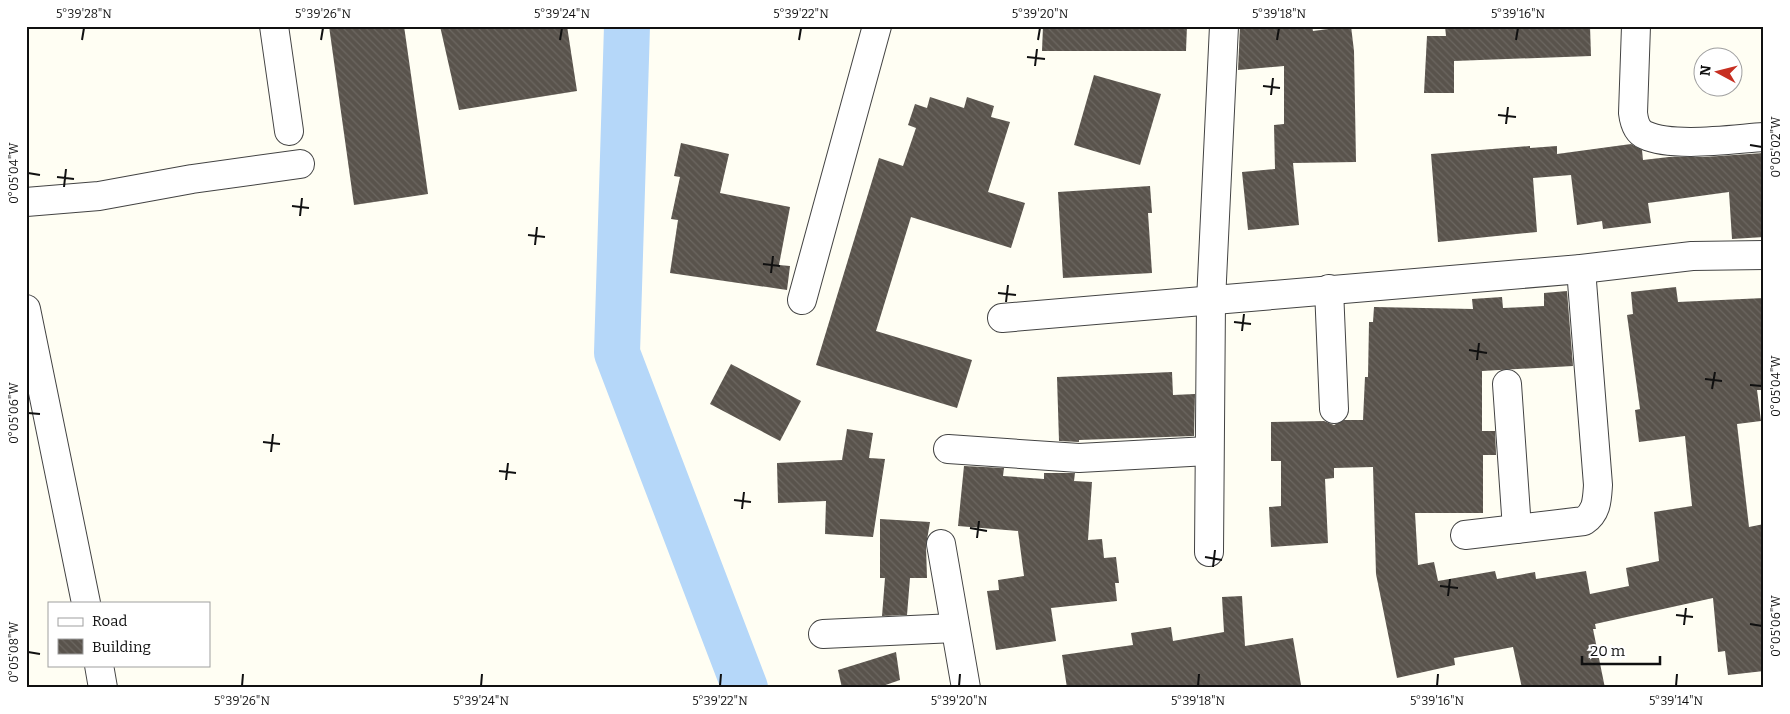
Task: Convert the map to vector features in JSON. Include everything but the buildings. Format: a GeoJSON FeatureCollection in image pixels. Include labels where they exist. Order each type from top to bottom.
{"type":"FeatureCollection","features":[{"type":"Feature","properties":{"kind":"street"},"geometry":{"type":"LineString","coordinates":[[274,26],[289,131]]}},
{"type":"Feature","properties":{"kind":"street"},"geometry":{"type":"LineString","coordinates":[[802,300],[877,26]]}},
{"type":"Feature","properties":{"kind":"street"},"geometry":{"type":"LineString","coordinates":[[1209,552],[1208,451],[1211,301],[1224,26]]}},
{"type":"Feature","properties":{"kind":"street"},"geometry":{"type":"LineString","coordinates":[[1636,26],[1633,113],[1635,125],[1644,135],[1679,142],[1764,137]]}},
{"type":"Feature","properties":{"kind":"street"},"geometry":{"type":"LineString","coordinates":[[26,202],[99,196],[192,179],[300,164]]}},
{"type":"Feature","properties":{"kind":"street"},"geometry":{"type":"LineString","coordinates":[[1002,318],[1581,269],[1692,256],[1764,255]]}},
{"type":"Feature","properties":{"kind":"street"},"geometry":{"type":"LineString","coordinates":[[1465,535],[1584,521],[1591,516],[1597,505],[1598,485],[1581,269]]}},
{"type":"Feature","properties":{"kind":"street"},"geometry":{"type":"LineString","coordinates":[[1329,289],[1334,409]]}},
{"type":"Feature","properties":{"kind":"street"},"geometry":{"type":"LineString","coordinates":[[26,309],[86,602]]}},
{"type":"Feature","properties":{"kind":"street"},"geometry":{"type":"LineString","coordinates":[[1507,384],[1517,528]]}},
{"type":"Feature","properties":{"kind":"street"},"geometry":{"type":"LineString","coordinates":[[948,449],[1079,458],[1208,451]]}},
{"type":"Feature","properties":{"kind":"street"},"geometry":{"type":"LineString","coordinates":[[941,544],[966,688]]}},
{"type":"Feature","properties":{"kind":"street"},"geometry":{"type":"LineString","coordinates":[[823,634],[955,628]]}},
{"type":"Feature","properties":{"kind":"street"},"geometry":{"type":"LineString","coordinates":[[98,666],[103,688]]}},
{"type":"Feature","properties":{"kind":"waterway"},"geometry":{"type":"LineString","coordinates":[[627,26],[617,353],[745,688]]}}]}
